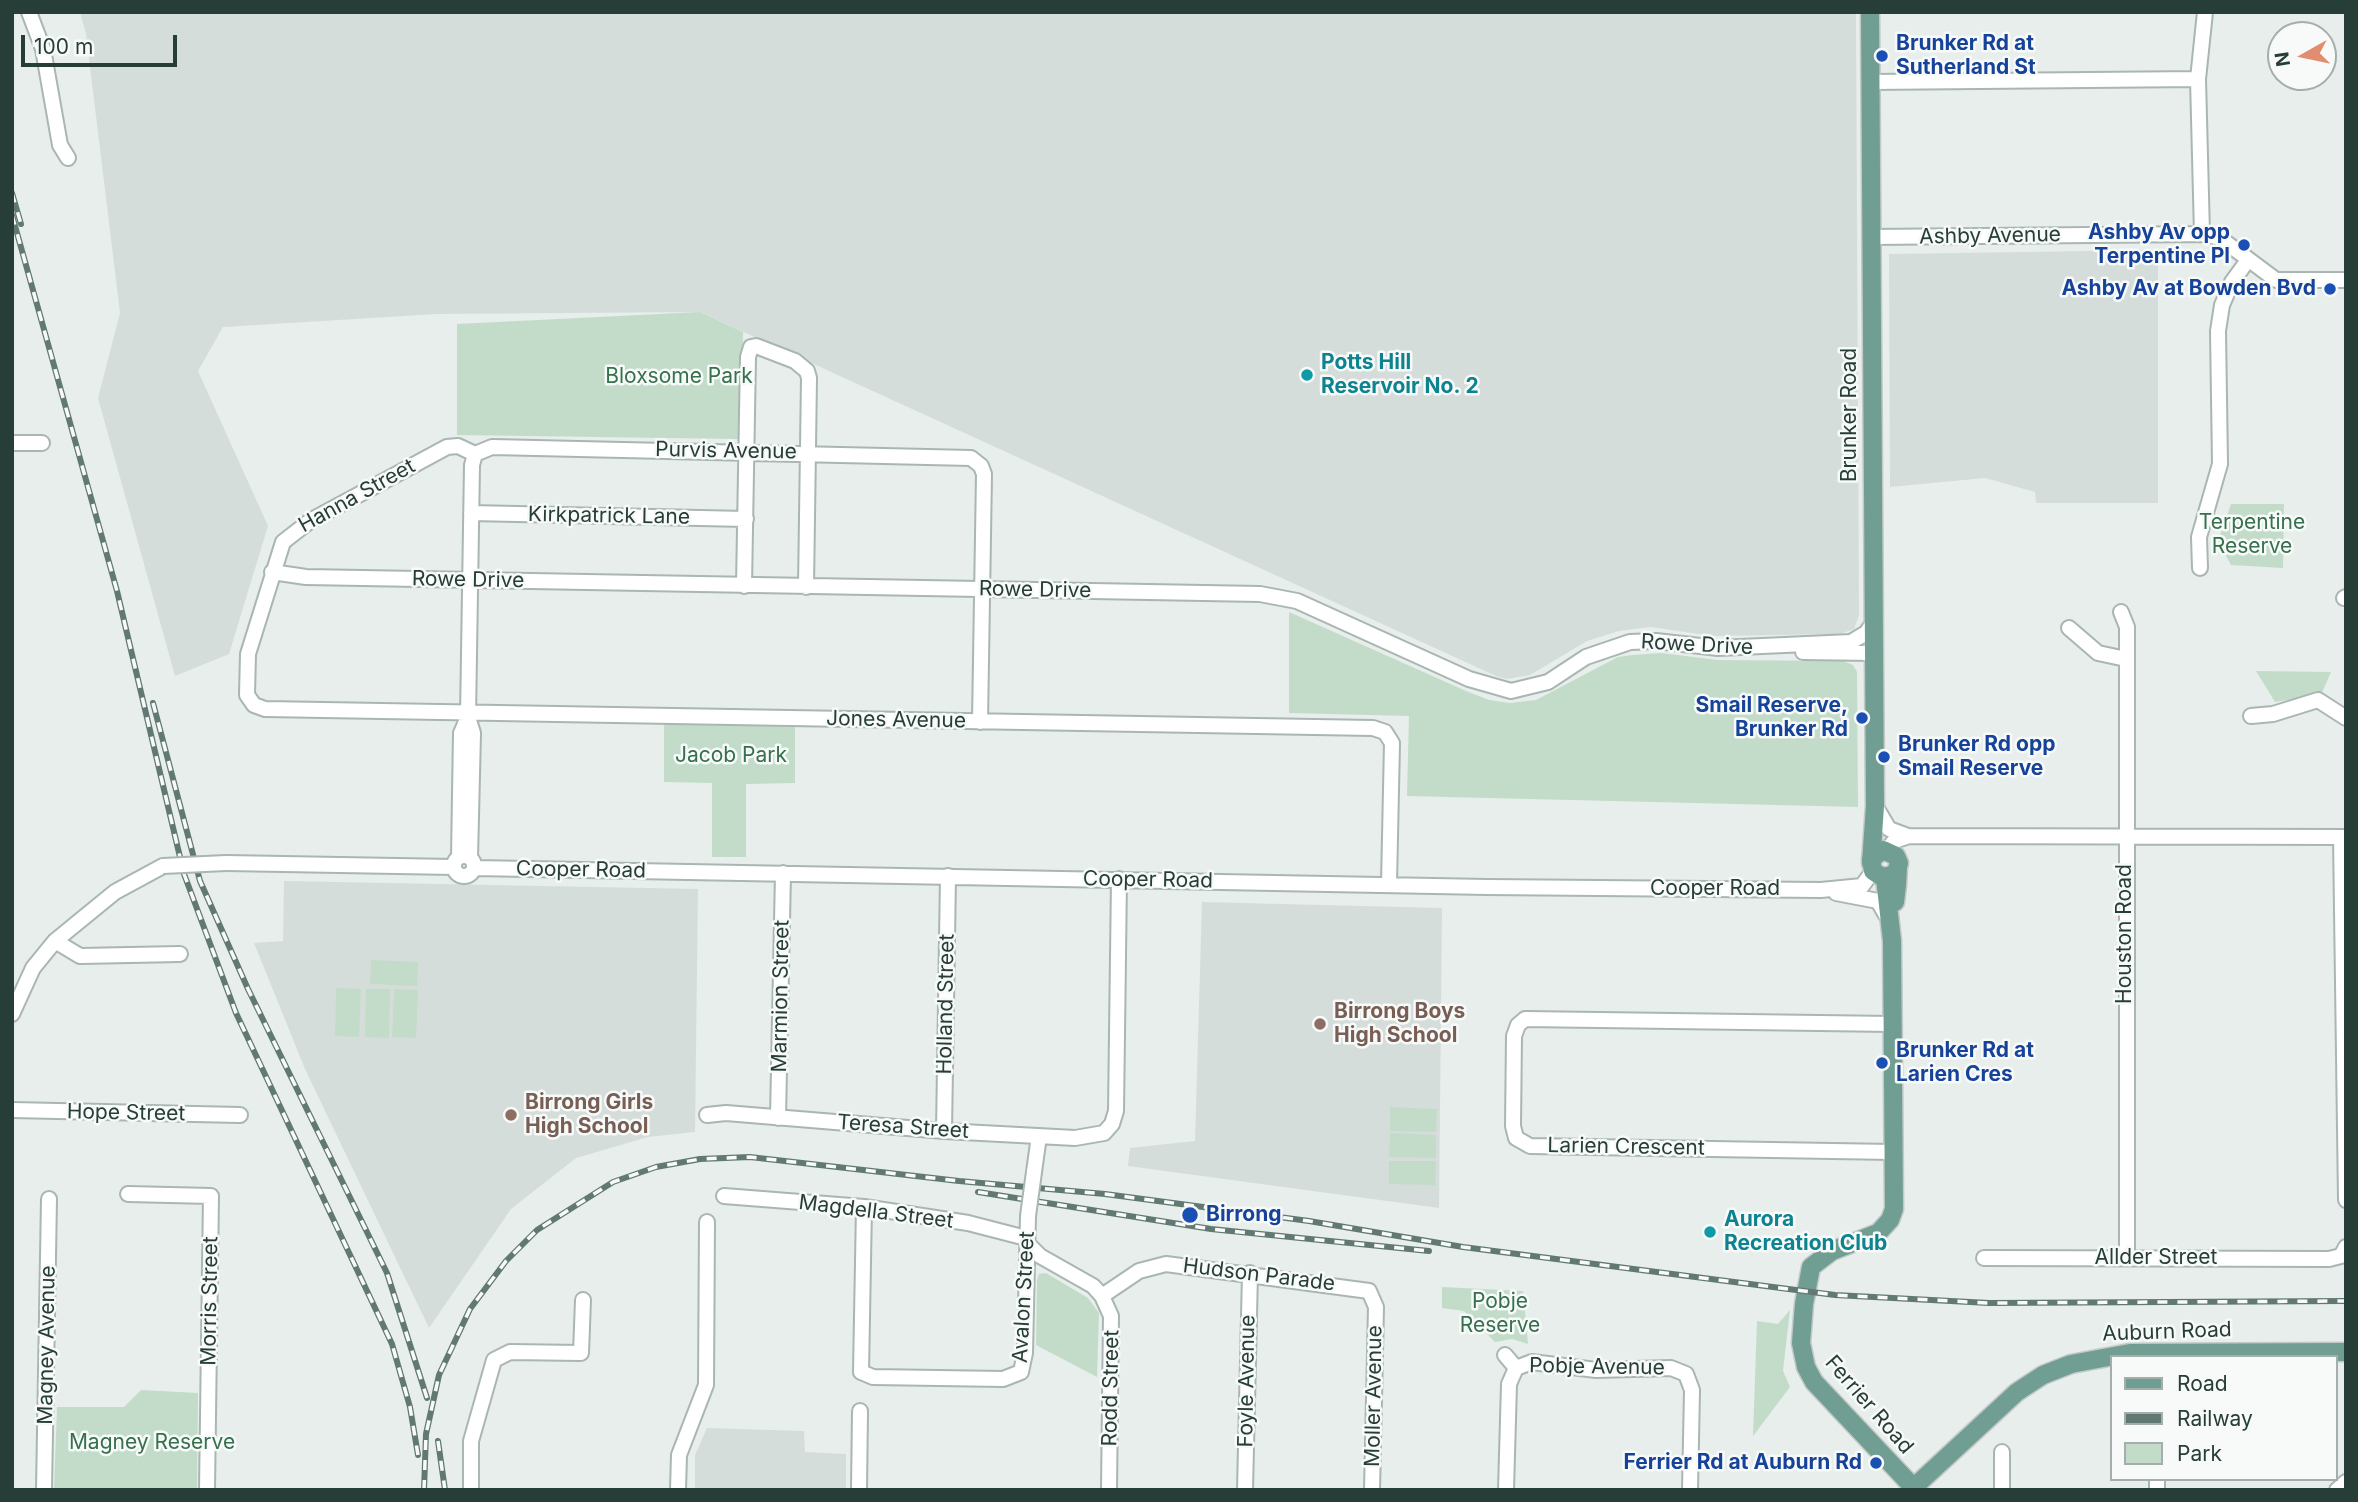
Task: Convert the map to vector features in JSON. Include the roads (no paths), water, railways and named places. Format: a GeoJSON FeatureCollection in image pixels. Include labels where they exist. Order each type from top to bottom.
{"type":"FeatureCollection","features":[{"type":"Feature","properties":{"kind":"main road","name":"Brunker Road"},"geometry":{"type":"LineString","coordinates":[[1815,1262],[1832,1251],[1868,1240],[1887,1225],[1894,1209],[1892,941],[1885,864],[1875,812],[1870,12]]}},
{"type":"Feature","properties":{"kind":"main road","name":"Ferrier Road"},"geometry":{"type":"LineString","coordinates":[[1815,1262],[1808,1279],[1801,1334],[1808,1374],[1913,1489]]}},
{"type":"Feature","properties":{"kind":"main road","name":"Auburn Road"},"geometry":{"type":"LineString","coordinates":[[2158,1355],[2346,1352]]}},
{"type":"Feature","properties":{"kind":"main road","name":"Auburn Road"},"geometry":{"type":"LineString","coordinates":[[1913,1489],[2017,1392],[2043,1375],[2110,1356]]}},
{"type":"Feature","properties":{"kind":"street"},"geometry":{"type":"LineString","coordinates":[[29,12],[43,49],[60,145],[68,158]]}},
{"type":"Feature","properties":{"kind":"street"},"geometry":{"type":"LineString","coordinates":[[2202,234],[2198,79],[2205,12]]}},
{"type":"Feature","properties":{"kind":"street"},"geometry":{"type":"LineString","coordinates":[[1870,82],[2198,79]]}},
{"type":"Feature","properties":{"kind":"street","name":"Ashby Avenue"},"geometry":{"type":"LineString","coordinates":[[1871,237],[2202,234],[2220,238],[2276,280],[2346,280]]}},
{"type":"Feature","properties":{"kind":"street"},"geometry":{"type":"LineString","coordinates":[[2200,568],[2199,537],[2220,464],[2218,331],[2222,304],[2232,282],[2248,260]]}},
{"type":"Feature","properties":{"kind":"street"},"geometry":{"type":"LineString","coordinates":[[744,586],[749,352],[751,347],[760,346],[801,365],[809,377],[806,587]]}},
{"type":"Feature","properties":{"kind":"street"},"geometry":{"type":"LineString","coordinates":[[12,443],[42,443]]}},
{"type":"Feature","properties":{"kind":"street","name":"Hanna Street"},"geometry":{"type":"LineString","coordinates":[[254,705],[247,695],[248,654],[283,542],[310,520],[447,447],[458,446],[475,454]]}},
{"type":"Feature","properties":{"kind":"street","name":"Purvis Avenue"},"geometry":{"type":"LineString","coordinates":[[475,454],[492,447],[961,456],[977,461],[984,474],[982,589]]}},
{"type":"Feature","properties":{"kind":"street"},"geometry":{"type":"LineString","coordinates":[[465,862],[461,733],[468,715],[472,464],[475,454]]}},
{"type":"Feature","properties":{"kind":"street","name":"Kirkpatrick Lane"},"geometry":{"type":"LineString","coordinates":[[471,513],[746,519]]}},
{"type":"Feature","properties":{"kind":"street","name":"Rowe Drive"},"geometry":{"type":"LineString","coordinates":[[272,572],[306,577],[1278,596],[1297,601],[1469,680],[1511,691],[1548,682],[1586,657],[1630,642],[1656,640],[1702,647],[1873,653]]}},
{"type":"Feature","properties":{"kind":"street"},"geometry":{"type":"LineString","coordinates":[[980,722],[982,589]]}},
{"type":"Feature","properties":{"kind":"street","name":"Houston Road"},"geometry":{"type":"LineString","coordinates":[[2121,612],[2127,627],[2127,1258]]}},
{"type":"Feature","properties":{"kind":"street","name":"Rowe Drive"},"geometry":{"type":"LineString","coordinates":[[1767,648],[1786,643],[1851,642],[1866,633],[1874,622]]}},
{"type":"Feature","properties":{"kind":"street"},"geometry":{"type":"LineString","coordinates":[[2069,628],[2098,653],[2126,659]]}},
{"type":"Feature","properties":{"kind":"street"},"geometry":{"type":"LineString","coordinates":[[2250,716],[2273,714],[2318,700],[2346,718]]}},
{"type":"Feature","properties":{"kind":"street","name":"Jones Avenue"},"geometry":{"type":"LineString","coordinates":[[254,705],[265,709],[468,715],[1360,728],[1385,732],[1392,743],[1389,884]]}},
{"type":"Feature","properties":{"kind":"street"},"geometry":{"type":"LineString","coordinates":[[1875,812],[1889,829],[1914,837]]}},
{"type":"Feature","properties":{"kind":"street"},"geometry":{"type":"LineString","coordinates":[[1821,890],[1863,893],[1885,864],[1894,841],[1914,837],[2344,837],[2346,1199]]}},
{"type":"Feature","properties":{"kind":"street","name":"Cooper Road"},"geometry":{"type":"LineString","coordinates":[[55,941],[115,892],[163,866],[226,863],[465,862],[783,873],[1821,890]]}},
{"type":"Feature","properties":{"kind":"street","name":"Marmion Street"},"geometry":{"type":"LineString","coordinates":[[778,1118],[783,873]]}},
{"type":"Feature","properties":{"kind":"street","name":"Holland Street"},"geometry":{"type":"LineString","coordinates":[[944,1132],[948,876]]}},
{"type":"Feature","properties":{"kind":"street","name":"Teresa Street"},"geometry":{"type":"LineString","coordinates":[[707,1115],[944,1132],[1039,1136],[1098,1135],[1112,1124],[1116,1111],[1119,879]]}},
{"type":"Feature","properties":{"kind":"street"},"geometry":{"type":"LineString","coordinates":[[1821,890],[1881,902],[1892,941]]}},
{"type":"Feature","properties":{"kind":"street"},"geometry":{"type":"LineString","coordinates":[[12,1014],[33,968],[55,941],[80,956],[180,954]]}},
{"type":"Feature","properties":{"kind":"street","name":"Larien Crescent"},"geometry":{"type":"LineString","coordinates":[[1892,1024],[1525,1020],[1518,1025],[1514,1036],[1513,1126],[1516,1138],[1531,1146],[1893,1152]]}},
{"type":"Feature","properties":{"kind":"street","name":"Hope Street"},"geometry":{"type":"LineString","coordinates":[[12,1110],[240,1115]]}},
{"type":"Feature","properties":{"kind":"street","name":"Avalon Street"},"geometry":{"type":"LineString","coordinates":[[864,1207],[861,1372],[873,1377],[1003,1379],[1016,1376],[1025,1361],[1028,1216],[1039,1136]]}},
{"type":"Feature","properties":{"kind":"street","name":"Morris Street"},"geometry":{"type":"LineString","coordinates":[[128,1194],[211,1196],[207,1490]]}},
{"type":"Feature","properties":{"kind":"street","name":"Magdella Street"},"geometry":{"type":"LineString","coordinates":[[724,1196],[864,1207],[968,1223],[1027,1241]]}},
{"type":"Feature","properties":{"kind":"street","name":"Magney Avenue"},"geometry":{"type":"LineString","coordinates":[[44,1490],[48,1199]]}},
{"type":"Feature","properties":{"kind":"street"},"geometry":{"type":"LineString","coordinates":[[678,1490],[679,1455],[706,1385],[707,1222]]}},
{"type":"Feature","properties":{"kind":"street"},"geometry":{"type":"LineString","coordinates":[[1027,1241],[1040,1256],[1093,1286],[1102,1296]]}},
{"type":"Feature","properties":{"kind":"street","name":"Allder Street"},"geometry":{"type":"LineString","coordinates":[[1984,1258],[2329,1259],[2341,1256],[2346,1247]]}},
{"type":"Feature","properties":{"kind":"street","name":"Hudson Parade"},"geometry":{"type":"LineString","coordinates":[[1102,1296],[1139,1271],[1159,1265],[1180,1264],[1361,1288],[1372,1294],[1376,1302]]}},
{"type":"Feature","properties":{"kind":"street","name":"Foyle Avenue"},"geometry":{"type":"LineString","coordinates":[[1245,1490],[1250,1273]]}},
{"type":"Feature","properties":{"kind":"street","name":"Rodd Street"},"geometry":{"type":"LineString","coordinates":[[1102,1296],[1113,1326],[1109,1490]]}},
{"type":"Feature","properties":{"kind":"street"},"geometry":{"type":"LineString","coordinates":[[472,1488],[471,1441],[474,1419],[494,1360],[510,1352],[582,1353],[583,1300]]}},
{"type":"Feature","properties":{"kind":"street","name":"Moller Avenue"},"geometry":{"type":"LineString","coordinates":[[1372,1490],[1376,1302]]}},
{"type":"Feature","properties":{"kind":"street","name":"Pobje Avenue"},"geometry":{"type":"LineString","coordinates":[[1506,1355],[1516,1368]]}},
{"type":"Feature","properties":{"kind":"street","name":"Pobje Avenue"},"geometry":{"type":"LineString","coordinates":[[1506,1490],[1509,1384],[1516,1368],[1532,1362],[1596,1370],[1671,1368],[1686,1374],[1692,1391],[1690,1490]]}},
{"type":"Feature","properties":{"kind":"street"},"geometry":{"type":"LineString","coordinates":[[859,1490],[860,1411]]}},
{"type":"Feature","properties":{"kind":"street"},"geometry":{"type":"LineString","coordinates":[[2002,1452],[2002,1490]]}},
{"type":"Feature","properties":{"kind":"street"},"geometry":{"type":"LineString","coordinates":[[2337,1490],[2346,1482]]}},
{"type":"Feature","properties":{"kind":"railway"},"geometry":{"type":"LineString","coordinates":[[12,193],[21,224]]}},
{"type":"Feature","properties":{"kind":"railway"},"geometry":{"type":"LineString","coordinates":[[12,215],[117,591],[184,874],[236,1013],[392,1344],[410,1407],[418,1455]]}},
{"type":"Feature","properties":{"kind":"railway"},"geometry":{"type":"LineString","coordinates":[[153,703],[200,881],[248,989],[387,1273],[427,1398]]}},
{"type":"Feature","properties":{"kind":"railway"},"geometry":{"type":"LineString","coordinates":[[424,1490],[426,1434],[439,1375],[470,1309],[506,1261],[537,1230],[613,1182],[656,1167],[700,1159],[750,1157],[959,1181],[1105,1194],[1309,1221],[1463,1247],[1835,1295],[1989,1303],[2346,1301]]}},
{"type":"Feature","properties":{"kind":"railway"},"geometry":{"type":"LineString","coordinates":[[978,1192],[1211,1229],[1429,1251]]}},
{"type":"Feature","properties":{"kind":"railway"},"geometry":{"type":"LineString","coordinates":[[438,1441],[445,1490]]}},
{"type":"Feature","properties":{"kind":"place","name":"Brunker Rd at Sutherland St"},"geometry":{"type":"Point","coordinates":[1882,56]}},
{"type":"Feature","properties":{"kind":"place","name":"Ashby Av opp Terpentine Pl"},"geometry":{"type":"Point","coordinates":[2244,245]}},
{"type":"Feature","properties":{"kind":"place","name":"Ashby Av at Bowden Bvd"},"geometry":{"type":"Point","coordinates":[2330,289]}},
{"type":"Feature","properties":{"kind":"place","name":"Potts Hill Reservoir No. 2"},"geometry":{"type":"Point","coordinates":[1307,375]}},
{"type":"Feature","properties":{"kind":"place","name":"Smail Reserve, Brunker Rd"},"geometry":{"type":"Point","coordinates":[1862,718]}},
{"type":"Feature","properties":{"kind":"place","name":"Brunker Rd opp Smail Reserve"},"geometry":{"type":"Point","coordinates":[1884,757]}},
{"type":"Feature","properties":{"kind":"place","name":"Birrong Boys High School"},"geometry":{"type":"Point","coordinates":[1320,1024]}},
{"type":"Feature","properties":{"kind":"place","name":"Brunker Rd at Larien Cres"},"geometry":{"type":"Point","coordinates":[1882,1063]}},
{"type":"Feature","properties":{"kind":"place","name":"Birrong Girls High School"},"geometry":{"type":"Point","coordinates":[511,1115]}},
{"type":"Feature","properties":{"kind":"place","name":"Birrong"},"geometry":{"type":"Point","coordinates":[1190,1215]}},
{"type":"Feature","properties":{"kind":"place","name":"Aurora Recreation Club"},"geometry":{"type":"Point","coordinates":[1710,1232]}},
{"type":"Feature","properties":{"kind":"place","name":"Ferrier Rd at Auburn Rd"},"geometry":{"type":"Point","coordinates":[1876,1463]}},
{"type":"Feature","properties":{"kind":"park label","name":"Bloxsome Park"},"geometry":{"type":"Point","coordinates":[679,377]}},
{"type":"Feature","properties":{"kind":"park label","name":"Terpentine Reserve"},"geometry":{"type":"Point","coordinates":[2252,535]}},
{"type":"Feature","properties":{"kind":"park label","name":"Jacob Park"},"geometry":{"type":"Point","coordinates":[731,756]}},
{"type":"Feature","properties":{"kind":"park label","name":"Pobje Reserve"},"geometry":{"type":"Point","coordinates":[1500,1314]}},
{"type":"Feature","properties":{"kind":"park label","name":"Magney Reserve"},"geometry":{"type":"Point","coordinates":[152,1443]}}]}
